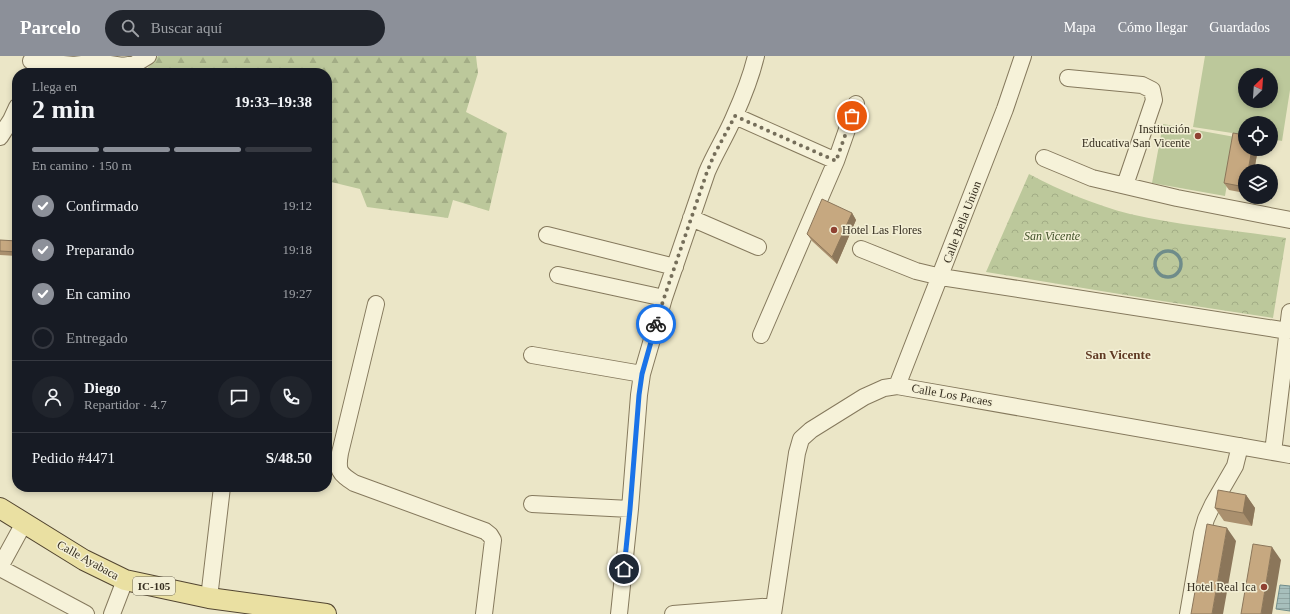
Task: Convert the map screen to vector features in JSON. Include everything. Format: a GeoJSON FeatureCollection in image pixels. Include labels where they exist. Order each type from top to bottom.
{"type":"FeatureCollection","features":[{"type":"Feature","properties":{"kind":"main road","name":"Calle Ayabaca"},"geometry":{"type":"LineString","coordinates":[[0,508],[84,560],[125,580],[261,610],[326,614]]}},
{"type":"Feature","properties":{"kind":"street"},"geometry":{"type":"LineString","coordinates":[[30,63],[74,65],[96,62],[123,66],[135,64],[148,56]]}},
{"type":"Feature","properties":{"kind":"street"},"geometry":{"type":"LineString","coordinates":[[619,614],[642,374],[664,298],[691,218],[714,155],[735,116],[753,69],[756,56]]}},
{"type":"Feature","properties":{"kind":"street","name":"Calle Bella Union"},"geometry":{"type":"LineString","coordinates":[[897,386],[941,276],[1024,56]]}},
{"type":"Feature","properties":{"kind":"street"},"geometry":{"type":"LineString","coordinates":[[1068,78],[1142,84],[1152,90],[1154,100],[1124,185]]}},
{"type":"Feature","properties":{"kind":"street"},"geometry":{"type":"LineString","coordinates":[[761,336],[836,161],[856,104]]}},
{"type":"Feature","properties":{"kind":"street"},"geometry":{"type":"LineString","coordinates":[[735,116],[836,161]]}},
{"type":"Feature","properties":{"kind":"street"},"geometry":{"type":"LineString","coordinates":[[0,137],[12,118]]}},
{"type":"Feature","properties":{"kind":"street"},"geometry":{"type":"LineString","coordinates":[[1044,158],[1092,178],[1177,198],[1290,220]]}},
{"type":"Feature","properties":{"kind":"street"},"geometry":{"type":"LineString","coordinates":[[691,218],[758,247]]}},
{"type":"Feature","properties":{"kind":"street"},"geometry":{"type":"LineString","coordinates":[[548,236],[675,267]]}},
{"type":"Feature","properties":{"kind":"street"},"geometry":{"type":"LineString","coordinates":[[860,249],[916,271],[941,276],[1288,331]]}},
{"type":"Feature","properties":{"kind":"street"},"geometry":{"type":"LineString","coordinates":[[558,275],[664,298]]}},
{"type":"Feature","properties":{"kind":"street"},"geometry":{"type":"LineString","coordinates":[[376,304],[338,466],[343,476],[354,483],[485,531],[490,535],[493,540],[484,614]]}},
{"type":"Feature","properties":{"kind":"street"},"geometry":{"type":"LineString","coordinates":[[1273,452],[1290,312]]}},
{"type":"Feature","properties":{"kind":"street"},"geometry":{"type":"LineString","coordinates":[[532,355],[642,374]]}},
{"type":"Feature","properties":{"kind":"street","name":"Calle Los Pacaes"},"geometry":{"type":"LineString","coordinates":[[773,610],[797,453],[801,439],[812,430],[864,397],[884,388],[897,386],[1290,455]]}},
{"type":"Feature","properties":{"kind":"street"},"geometry":{"type":"LineString","coordinates":[[1188,614],[1204,526],[1213,504],[1234,466],[1240,446]]}},
{"type":"Feature","properties":{"kind":"street"},"geometry":{"type":"LineString","coordinates":[[209,598],[221,492]]}},
{"type":"Feature","properties":{"kind":"street"},"geometry":{"type":"LineString","coordinates":[[532,504],[630,509]]}},
{"type":"Feature","properties":{"kind":"street"},"geometry":{"type":"LineString","coordinates":[[24,523],[0,567],[86,614]]}},
{"type":"Feature","properties":{"kind":"street"},"geometry":{"type":"LineString","coordinates":[[112,614],[125,580]]}},
{"type":"Feature","properties":{"kind":"street"},"geometry":{"type":"LineString","coordinates":[[672,614],[773,610]]}},
{"type":"Feature","properties":{"kind":"green space"},"geometry":{"type":"Polygon","coordinates":[[[158,56],[476,56],[478,73],[466,112],[507,133],[489,211],[453,200],[448,218],[367,207],[360,189],[332,182],[332,68],[148,68],[158,56]]]}},
{"type":"Feature","properties":{"kind":"green space"},"geometry":{"type":"Polygon","coordinates":[[[1205,56],[1290,56],[1290,90],[1282,141],[1278,140],[1278,116],[1238,116],[1238,134],[1193,127],[1205,56]]]}},
{"type":"Feature","properties":{"kind":"green space"},"geometry":{"type":"Polygon","coordinates":[[[1163,124],[1235,137],[1225,196],[1152,183],[1163,124]]]}},
{"type":"Feature","properties":{"kind":"green space","name":"San Vicente"},"geometry":{"type":"Polygon","coordinates":[[[1029,174],[1078,197],[1130,214],[1188,225],[1286,238],[1273,318],[986,272],[1029,174]]]}},
{"type":"Feature","properties":{"kind":"water"},"geometry":{"type":"Polygon","coordinates":[[[1280,585],[1290,586],[1290,611],[1276,609],[1280,585]]]}},
{"type":"Feature","properties":{"kind":"building"},"geometry":{"type":"Polygon","coordinates":[[[1233,133],[1238,134],[1238,156],[1251,156],[1249,164],[1238,164],[1238,186],[1224,183],[1233,133]]]}},
{"type":"Feature","properties":{"kind":"building","name":"Hotel Las Flores"},"geometry":{"type":"Polygon","coordinates":[[[822,199],[852,213],[832,257],[807,234],[822,199]]]}},
{"type":"Feature","properties":{"kind":"building"},"geometry":{"type":"Polygon","coordinates":[[[0,240],[12,241],[12,252],[0,251],[0,240]]]}},
{"type":"Feature","properties":{"kind":"building"},"geometry":{"type":"Polygon","coordinates":[[[1218,490],[1246,495],[1243,513],[1215,508],[1218,490]]]}},
{"type":"Feature","properties":{"kind":"building"},"geometry":{"type":"Polygon","coordinates":[[[1207,524],[1227,528],[1212,614],[1191,614],[1207,524]]]}},
{"type":"Feature","properties":{"kind":"building"},"geometry":{"type":"Polygon","coordinates":[[[1253,544],[1272,547],[1261,614],[1241,614],[1253,544]]]}},
{"type":"Feature","properties":{"kind":"waterway"},"geometry":{"type":"LineString","coordinates":[[1168,251],[1177,255],[1181,264],[1177,273],[1168,277],[1159,273],[1155,264],[1159,255],[1168,251]]}},
{"type":"Feature","properties":{"kind":"way so far"},"geometry":{"type":"LineString","coordinates":[[656,324],[707,172],[714,155],[735,116],[836,161],[852,116]]}},
{"type":"Feature","properties":{"kind":"place","name":"Institución Educativa San Vicente"},"geometry":{"type":"Point","coordinates":[1198,136]}},
{"type":"Feature","properties":{"kind":"place","name":"Hotel Las Flores"},"geometry":{"type":"Point","coordinates":[834,230]}},
{"type":"Feature","properties":{"kind":"place","name":"Hotel Real Ica"},"geometry":{"type":"Point","coordinates":[1264,587]}},
{"type":"Feature","properties":{"kind":"district","name":"San Vicente"},"geometry":{"type":"Point","coordinates":[1118,354]}},
{"type":"Feature","properties":{"kind":"route"},"geometry":{"type":"LineString","coordinates":[[624,569],[639,395],[642,374],[656,324]]}}]}
